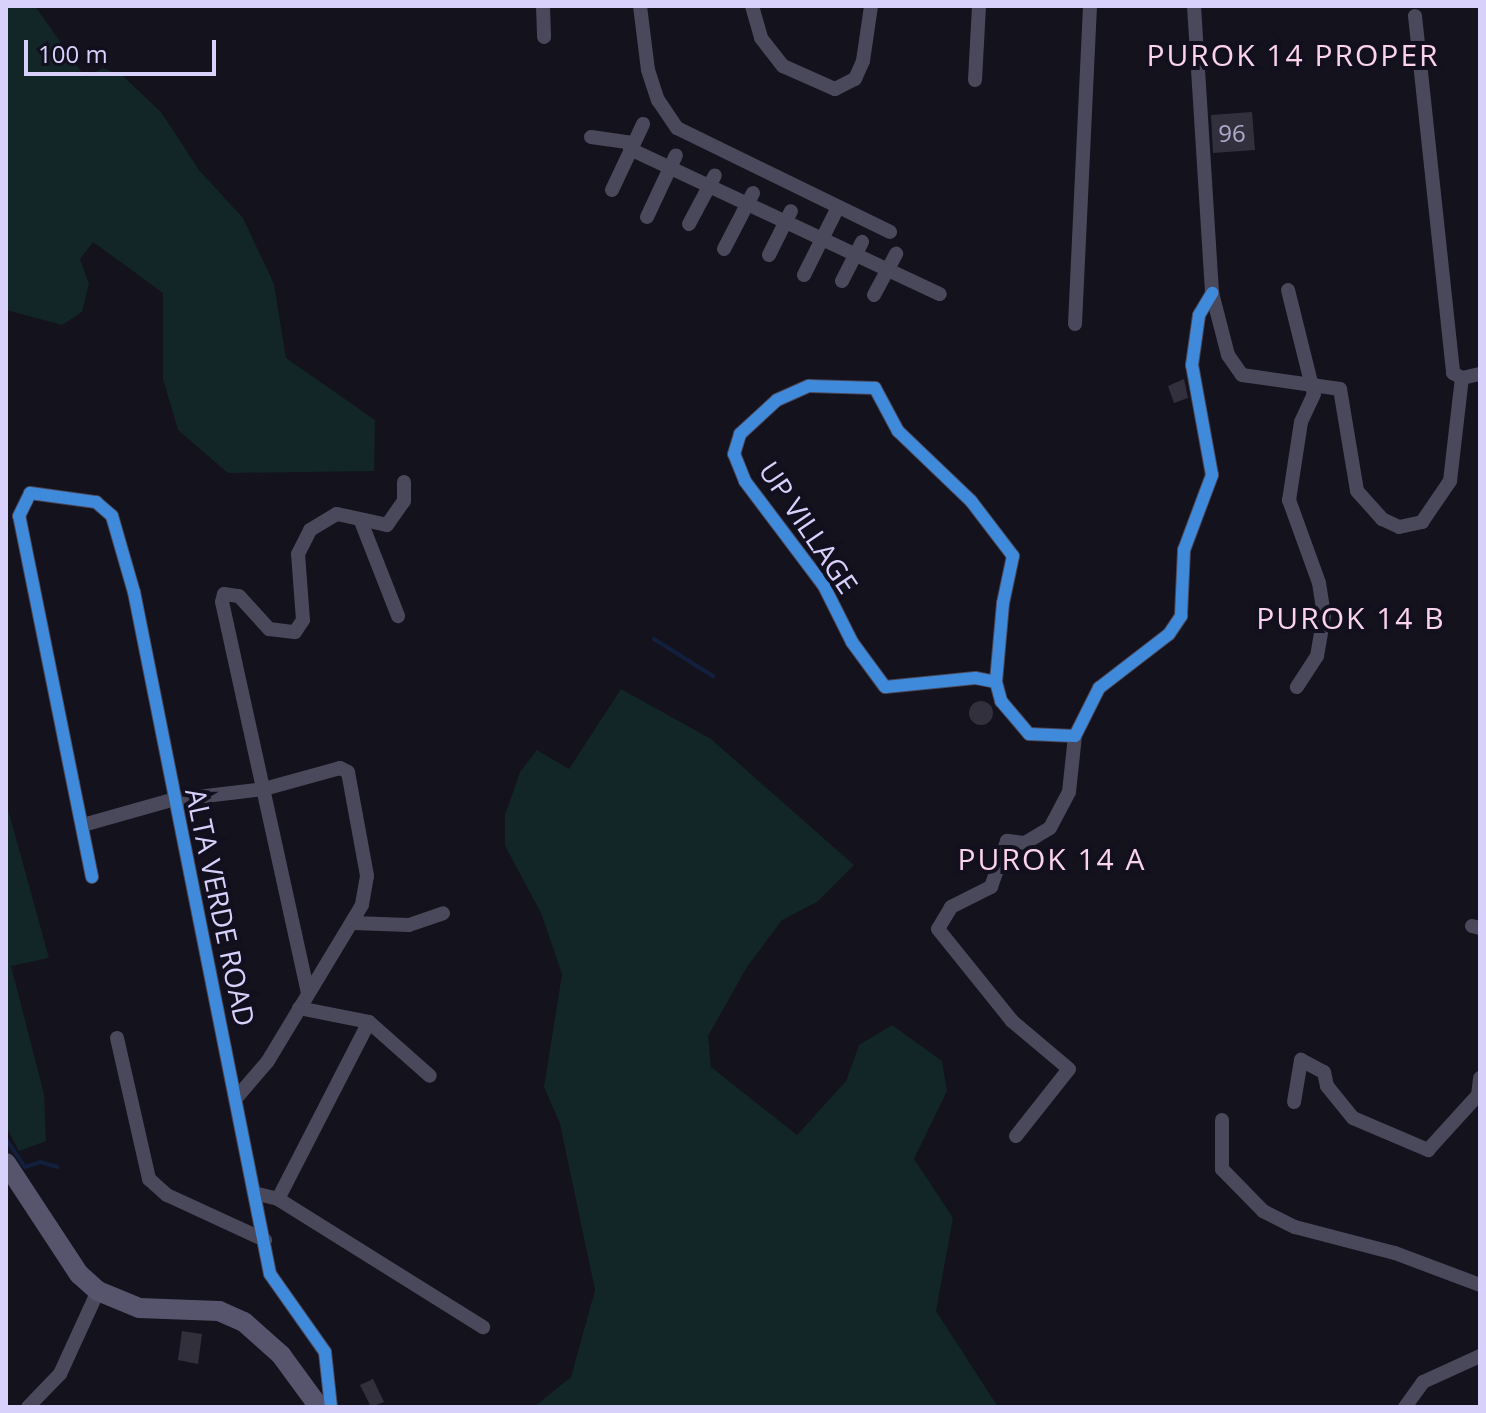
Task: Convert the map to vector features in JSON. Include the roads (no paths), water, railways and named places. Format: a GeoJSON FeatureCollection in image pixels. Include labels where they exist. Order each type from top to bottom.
{"type":"FeatureCollection","features":[{"type":"Feature","properties":{"kind":"main road"},"geometry":{"type":"LineString","coordinates":[[6,1163],[79,1274],[98,1291],[139,1308],[219,1311],[244,1322],[281,1355],[319,1407]]}},
{"type":"Feature","properties":{"kind":"street"},"geometry":{"type":"LineString","coordinates":[[543,6],[544,37]]}},
{"type":"Feature","properties":{"kind":"street"},"geometry":{"type":"LineString","coordinates":[[640,6],[653,85],[677,128],[837,209],[890,232]]}},
{"type":"Feature","properties":{"kind":"street"},"geometry":{"type":"LineString","coordinates":[[752,6],[761,38],[783,66],[835,89],[855,79],[863,61],[871,6]]}},
{"type":"Feature","properties":{"kind":"street"},"geometry":{"type":"LineString","coordinates":[[975,80],[979,6]]}},
{"type":"Feature","properties":{"kind":"street"},"geometry":{"type":"LineString","coordinates":[[1075,324],[1090,6]]}},
{"type":"Feature","properties":{"kind":"street"},"geometry":{"type":"LineString","coordinates":[[1194,6],[1212,293],[1236,370],[1254,379],[1313,385],[1342,394],[1362,500],[1392,525],[1411,527],[1422,522],[1450,481],[1462,378]]}},
{"type":"Feature","properties":{"kind":"street"},"geometry":{"type":"LineString","coordinates":[[1415,16],[1453,373],[1462,378],[1480,374]]}},
{"type":"Feature","properties":{"kind":"street"},"geometry":{"type":"LineString","coordinates":[[612,190],[643,124]]}},
{"type":"Feature","properties":{"kind":"street"},"geometry":{"type":"LineString","coordinates":[[591,137],[631,146],[673,161],[789,217],[822,239],[859,248],[887,270],[940,294]]}},
{"type":"Feature","properties":{"kind":"street"},"geometry":{"type":"LineString","coordinates":[[647,217],[673,161]]}},
{"type":"Feature","properties":{"kind":"street"},"geometry":{"type":"LineString","coordinates":[[689,224],[712,180]]}},
{"type":"Feature","properties":{"kind":"street"},"geometry":{"type":"LineString","coordinates":[[724,249],[750,199]]}},
{"type":"Feature","properties":{"kind":"street"},"geometry":{"type":"LineString","coordinates":[[804,275],[837,209]]}},
{"type":"Feature","properties":{"kind":"street"},"geometry":{"type":"LineString","coordinates":[[769,255],[789,217]]}},
{"type":"Feature","properties":{"kind":"street"},"geometry":{"type":"LineString","coordinates":[[842,281],[859,248]]}},
{"type":"Feature","properties":{"kind":"street"},"geometry":{"type":"LineString","coordinates":[[874,295],[896,254]]}},
{"type":"Feature","properties":{"kind":"street"},"geometry":{"type":"LineString","coordinates":[[1288,290],[1313,385],[1289,500],[1319,583],[1324,616],[1317,656],[1297,687]]}},
{"type":"Feature","properties":{"kind":"street"},"geometry":{"type":"LineString","coordinates":[[1016,1136],[1069,1069],[1012,1021],[938,929],[951,907],[991,887],[1007,841],[1025,843],[1050,828],[1069,792],[1075,736],[1099,688],[1169,634],[1181,616],[1184,550],[1212,475],[1192,365],[1199,315],[1212,293]]}},
{"type":"Feature","properties":{"kind":"street","name":"UP VILLAGE"},"geometry":{"type":"LineString","coordinates":[[809,386],[875,388],[898,431],[971,501],[1013,556],[996,682],[975,678],[885,687],[852,642],[824,586],[745,481],[734,445],[750,421],[777,400],[809,386]]}},
{"type":"Feature","properties":{"kind":"street"},"geometry":{"type":"LineString","coordinates":[[308,993],[237,681],[224,594],[239,596],[269,629],[295,632],[303,620],[297,565],[302,542],[328,515],[362,524],[387,525],[404,501],[404,482]]}},
{"type":"Feature","properties":{"kind":"street","name":"ALTA VERDE ROAD"},"geometry":{"type":"LineString","coordinates":[[83,825],[19,516],[30,493],[96,502],[112,516],[134,592],[172,800],[258,1194],[275,1287],[325,1352],[331,1407]]}},
{"type":"Feature","properties":{"kind":"street"},"geometry":{"type":"LineString","coordinates":[[362,524],[398,616]]}},
{"type":"Feature","properties":{"kind":"street"},"geometry":{"type":"LineString","coordinates":[[996,682],[1001,701],[1029,734],[1075,736]]}},
{"type":"Feature","properties":{"kind":"street"},"geometry":{"type":"LineString","coordinates":[[92,877],[83,825],[172,800],[264,789],[340,768],[348,772],[367,876],[353,923],[268,1061],[237,1097]]}},
{"type":"Feature","properties":{"kind":"street"},"geometry":{"type":"LineString","coordinates":[[353,923],[409,925],[443,913]]}},
{"type":"Feature","properties":{"kind":"street"},"geometry":{"type":"LineString","coordinates":[[299,1008],[369,1022],[430,1076]]}},
{"type":"Feature","properties":{"kind":"street"},"geometry":{"type":"LineString","coordinates":[[278,1199],[369,1022]]}},
{"type":"Feature","properties":{"kind":"street"},"geometry":{"type":"LineString","coordinates":[[117,1038],[149,1179],[167,1195],[265,1240]]}},
{"type":"Feature","properties":{"kind":"street"},"geometry":{"type":"LineString","coordinates":[[1294,1102],[1301,1060],[1324,1072],[1327,1086],[1353,1118],[1428,1150],[1479,1096],[1480,1078]]}},
{"type":"Feature","properties":{"kind":"street"},"geometry":{"type":"LineString","coordinates":[[1222,1120],[1222,1169],[1263,1211],[1295,1227],[1395,1253],[1480,1285]]}},
{"type":"Feature","properties":{"kind":"street"},"geometry":{"type":"LineString","coordinates":[[258,1194],[278,1199],[483,1327]]}},
{"type":"Feature","properties":{"kind":"street"},"geometry":{"type":"LineString","coordinates":[[28,1407],[60,1374],[98,1291]]}},
{"type":"Feature","properties":{"kind":"street"},"geometry":{"type":"LineString","coordinates":[[1405,1407],[1423,1382],[1480,1356]]}},
{"type":"Feature","properties":{"kind":"waterway"},"geometry":{"type":"LineString","coordinates":[[654,639],[713,676]]}},
{"type":"Feature","properties":{"kind":"waterway"},"geometry":{"type":"LineString","coordinates":[[6,1139],[25,1167],[40,1162],[57,1167]]}},
{"type":"Feature","properties":{"kind":"district","name":"PUROK 14 PROPER"},"geometry":{"type":"Point","coordinates":[1293,55]}},
{"type":"Feature","properties":{"kind":"district","name":"PUROK 14 B"},"geometry":{"type":"Point","coordinates":[1351,618]}},
{"type":"Feature","properties":{"kind":"district","name":"PUROK 14 A"},"geometry":{"type":"Point","coordinates":[1052,859]}}]}
